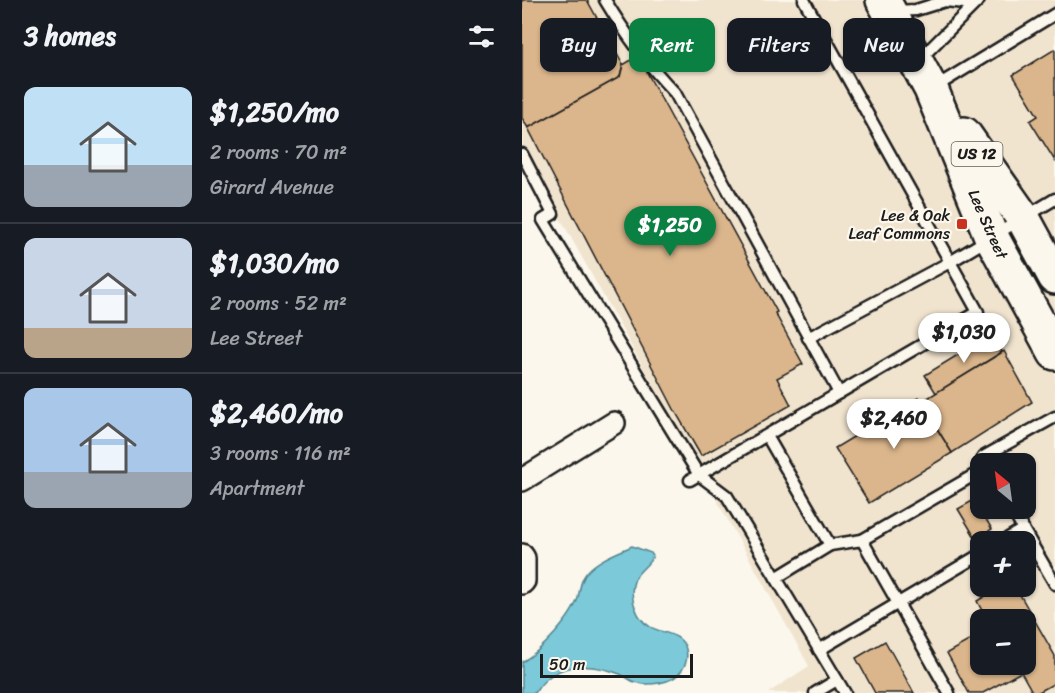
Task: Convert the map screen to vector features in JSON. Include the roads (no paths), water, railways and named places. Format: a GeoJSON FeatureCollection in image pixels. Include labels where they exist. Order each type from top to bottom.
{"type":"FeatureCollection","features":[{"type":"Feature","properties":{"kind":"main road","name":"Lee Street"},"geometry":{"type":"LineString","coordinates":[[886,5],[924,76],[991,236],[1055,354]]}},
{"type":"Feature","properties":{"kind":"main road","name":"Lee Street"},"geometry":{"type":"LineString","coordinates":[[924,76],[1023,218],[1055,276]]}},
{"type":"Feature","properties":{"kind":"street"},"geometry":{"type":"LineString","coordinates":[[522,480],[614,423]]}},
{"type":"Feature","properties":{"kind":"street"},"geometry":{"type":"LineString","coordinates":[[522,555],[524,581],[522,583]]}},
{"type":"Feature","properties":{"kind":"lane"},"geometry":{"type":"LineString","coordinates":[[605,0],[628,39],[640,50],[651,67],[675,93],[839,393]]}},
{"type":"Feature","properties":{"kind":"lane"},"geometry":{"type":"LineString","coordinates":[[695,477],[978,312],[804,0]]}},
{"type":"Feature","properties":{"kind":"lane"},"geometry":{"type":"LineString","coordinates":[[886,5],[916,10],[945,1],[977,2]]}},
{"type":"Feature","properties":{"kind":"lane"},"geometry":{"type":"LineString","coordinates":[[924,76],[977,2]]}},
{"type":"Feature","properties":{"kind":"lane"},"geometry":{"type":"LineString","coordinates":[[924,76],[1055,14]]}},
{"type":"Feature","properties":{"kind":"lane"},"geometry":{"type":"LineString","coordinates":[[522,154],[553,214],[543,220],[695,477],[727,496],[844,693]]}},
{"type":"Feature","properties":{"kind":"lane"},"geometry":{"type":"LineString","coordinates":[[808,338],[950,262],[1055,199]]}},
{"type":"Feature","properties":{"kind":"lane"},"geometry":{"type":"LineString","coordinates":[[990,453],[1055,417]]}},
{"type":"Feature","properties":{"kind":"lane"},"geometry":{"type":"LineString","coordinates":[[767,436],[830,545]]}},
{"type":"Feature","properties":{"kind":"lane"},"geometry":{"type":"LineString","coordinates":[[776,578],[830,545],[862,540],[970,477]]}},
{"type":"Feature","properties":{"kind":"lane"},"geometry":{"type":"LineString","coordinates":[[1017,519],[1055,584]]}},
{"type":"Feature","properties":{"kind":"lane"},"geometry":{"type":"LineString","coordinates":[[862,540],[949,693]]}},
{"type":"Feature","properties":{"kind":"lane"},"geometry":{"type":"LineString","coordinates":[[819,650],[970,561]]}},
{"type":"Feature","properties":{"kind":"lane"},"geometry":{"type":"LineString","coordinates":[[815,693],[837,680]]}},
{"type":"Feature","properties":{"kind":"water"},"geometry":{"type":"Polygon","coordinates":[[[632,546],[651,553],[653,556],[634,580],[632,590],[635,608],[641,619],[649,626],[680,639],[686,649],[687,657],[682,670],[678,675],[666,681],[645,684],[608,670],[573,667],[552,675],[535,693],[522,693],[522,662],[562,625],[578,598],[587,572],[602,560],[632,546]]]}},
{"type":"Feature","properties":{"kind":"place","name":"Lee & Oak Leaf Commons"},"geometry":{"type":"Point","coordinates":[962,224]}}]}
